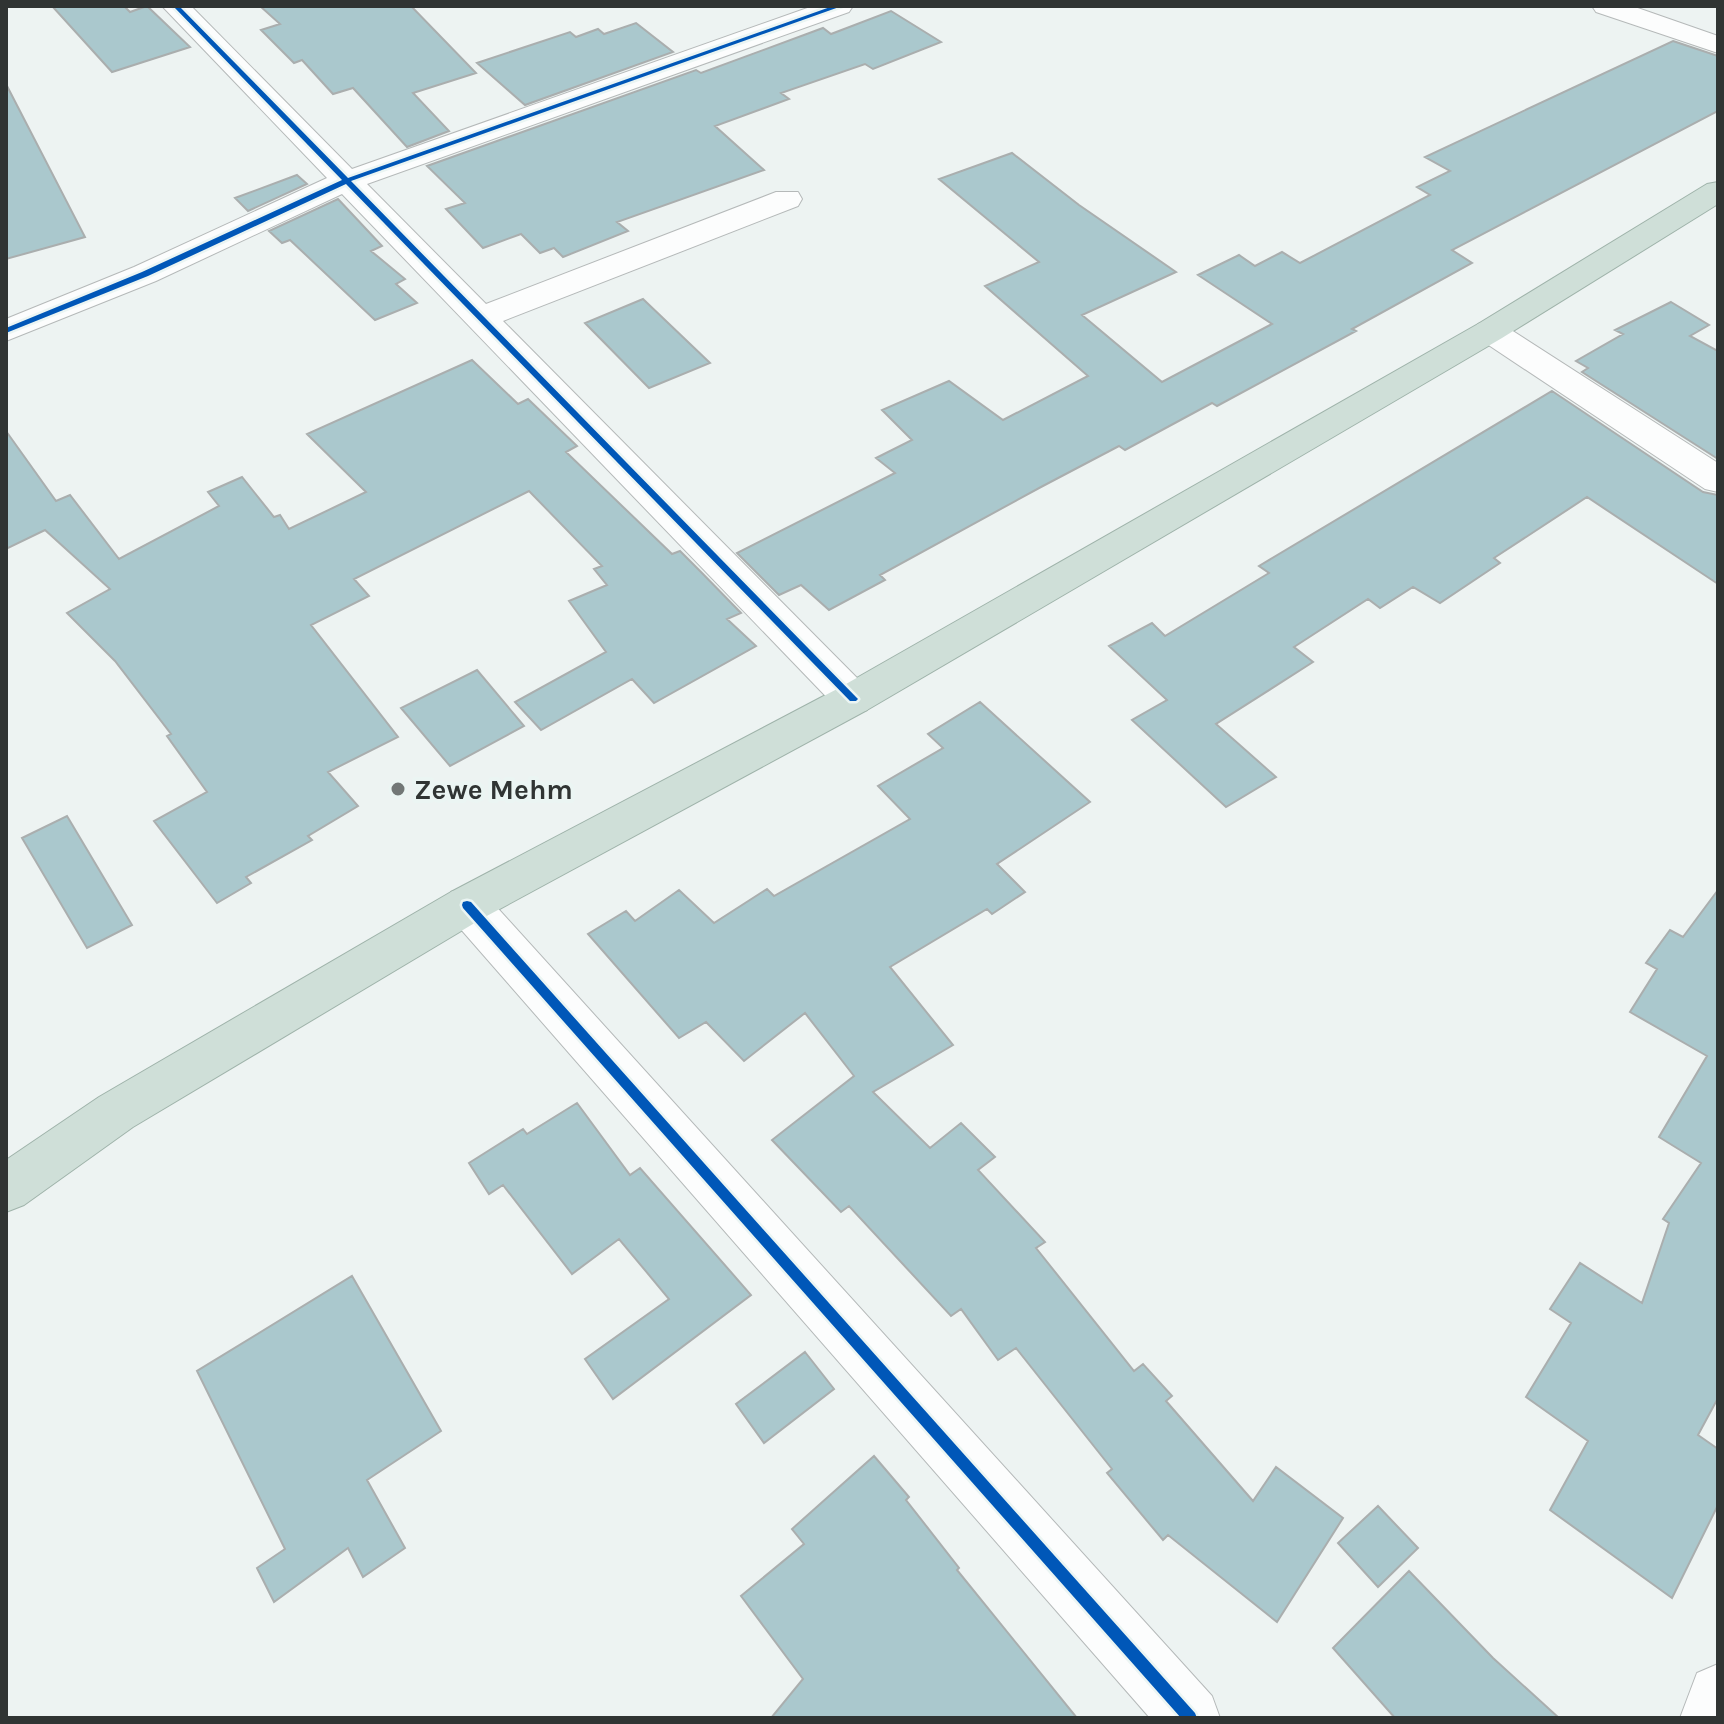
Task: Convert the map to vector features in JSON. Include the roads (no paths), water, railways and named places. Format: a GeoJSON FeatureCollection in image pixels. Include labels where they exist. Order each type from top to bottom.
{"type":"FeatureCollection","features":[{"type":"Feature","properties":{"kind":"highway"},"geometry":{"type":"LineString","coordinates":[[6,1189],[116,1112],[467,905],[853,699],[1490,331],[1718,191]]}},
{"type":"Feature","properties":{"kind":"street"},"geometry":{"type":"LineString","coordinates":[[176,6],[853,699]]}},
{"type":"Feature","properties":{"kind":"street"},"geometry":{"type":"LineString","coordinates":[[6,331],[145,274],[346,181],[839,6]]}},
{"type":"Feature","properties":{"kind":"street"},"geometry":{"type":"LineString","coordinates":[[1606,6],[1718,45]]}},
{"type":"Feature","properties":{"kind":"street"},"geometry":{"type":"LineString","coordinates":[[480,318],[787,199]]}},
{"type":"Feature","properties":{"kind":"street"},"geometry":{"type":"LineString","coordinates":[[1490,331],[1718,480]]}},
{"type":"Feature","properties":{"kind":"street"},"geometry":{"type":"LineString","coordinates":[[467,905],[1190,1718]]}},
{"type":"Feature","properties":{"kind":"street"},"geometry":{"type":"LineString","coordinates":[[1710,1718],[1718,1694]]}},
{"type":"Feature","properties":{"kind":"place","name":"Zewe Mehm"},"geometry":{"type":"Point","coordinates":[398,789]}}]}
